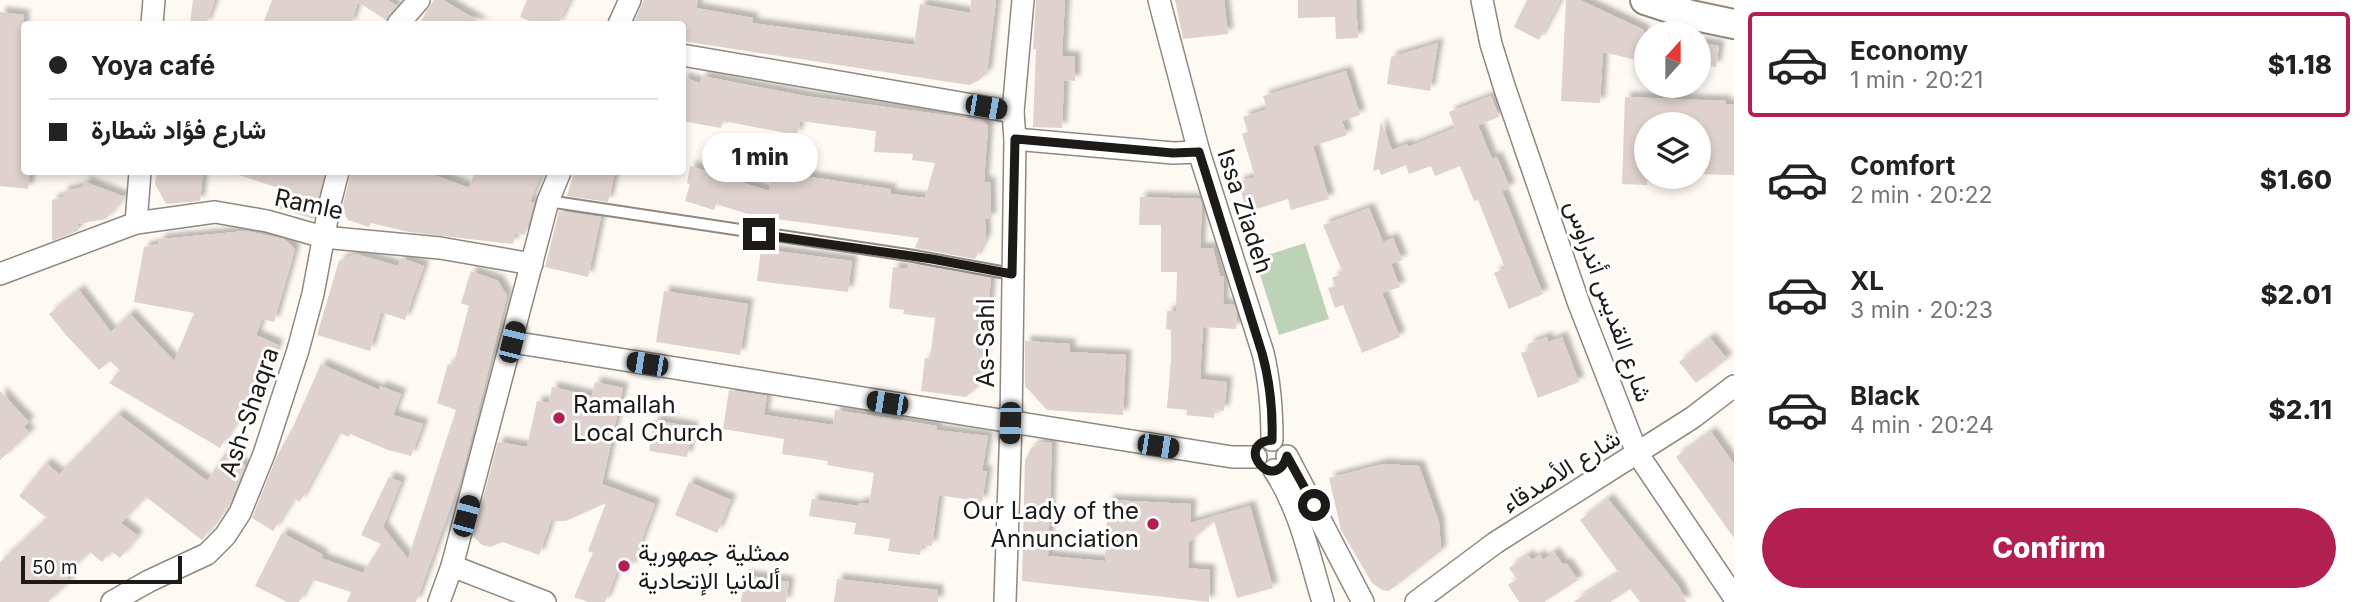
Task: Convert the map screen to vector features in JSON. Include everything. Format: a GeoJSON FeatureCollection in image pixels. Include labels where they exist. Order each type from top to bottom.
{"type":"FeatureCollection","features":[{"type":"Feature","properties":{"kind":"main road"},"geometry":{"type":"LineString","coordinates":[[1645,0],[1704,13],[1734,24]]}},
{"type":"Feature","properties":{"kind":"street"},"geometry":{"type":"LineString","coordinates":[[152,21],[154,0]]}},
{"type":"Feature","properties":{"kind":"street"},"geometry":{"type":"LineString","coordinates":[[401,21],[419,0]]}},
{"type":"Feature","properties":{"kind":"street"},"geometry":{"type":"LineString","coordinates":[[620,21],[629,0]]}},
{"type":"Feature","properties":{"kind":"street","name":"As-Sahl"},"geometry":{"type":"LineString","coordinates":[[1005,602],[1015,139],[1013,112],[1023,0]]}},
{"type":"Feature","properties":{"kind":"street","name":"Issa Ziadeh"},"geometry":{"type":"LineString","coordinates":[[1159,0],[1199,152],[1262,353],[1269,381],[1272,440]]}},
{"type":"Feature","properties":{"kind":"street","name":"شارع القديس أندراوس"},"geometry":{"type":"LineString","coordinates":[[1482,0],[1491,44],[1579,304],[1637,453],[1734,597]]}},
{"type":"Feature","properties":{"kind":"street"},"geometry":{"type":"LineString","coordinates":[[686,56],[1013,112]]}},
{"type":"Feature","properties":{"kind":"street"},"geometry":{"type":"LineString","coordinates":[[1015,139],[1173,153],[1199,152]]}},
{"type":"Feature","properties":{"kind":"street"},"geometry":{"type":"LineString","coordinates":[[136,223],[140,175]]}},
{"type":"Feature","properties":{"kind":"street","name":"Ash-Shaqra"},"geometry":{"type":"LineString","coordinates":[[112,602],[207,554],[225,536],[240,513],[264,454],[298,350],[313,294],[337,175]]}},
{"type":"Feature","properties":{"kind":"street"},"geometry":{"type":"LineString","coordinates":[[439,602],[452,566],[548,201],[559,175]]}},
{"type":"Feature","properties":{"kind":"street","name":"Ramle"},"geometry":{"type":"LineString","coordinates":[[0,274],[136,223],[215,212],[267,221],[323,237],[440,248],[531,264]]}},
{"type":"Feature","properties":{"kind":"street"},"geometry":{"type":"LineString","coordinates":[[512,342],[1010,423],[1232,457],[1256,457]]}},
{"type":"Feature","properties":{"kind":"street","name":"شارع الأصدقاء"},"geometry":{"type":"LineString","coordinates":[[1416,602],[1495,543],[1692,418],[1734,386]]}},
{"type":"Feature","properties":{"kind":"street"},"geometry":{"type":"LineString","coordinates":[[1281,463],[1260,466],[1256,452],[1261,443],[1272,440],[1284,446],[1281,463],[1283,483],[1298,520],[1323,602]]}},
{"type":"Feature","properties":{"kind":"street"},"geometry":{"type":"LineString","coordinates":[[1281,463],[1363,602]]}},
{"type":"Feature","properties":{"kind":"street"},"geometry":{"type":"LineString","coordinates":[[452,566],[545,602]]}},
{"type":"Feature","properties":{"kind":"lane"},"geometry":{"type":"LineString","coordinates":[[548,201],[914,256],[1012,274]]}},
{"type":"Feature","properties":{"kind":"green space"},"geometry":{"type":"Polygon","coordinates":[[[1305,243],[1329,319],[1279,335],[1255,259],[1305,243]]]}},
{"type":"Feature","properties":{"kind":"building"},"geometry":{"type":"Polygon","coordinates":[[[193,0],[215,0],[207,21],[190,21],[193,0]]]}},
{"type":"Feature","properties":{"kind":"building"},"geometry":{"type":"Polygon","coordinates":[[[272,0],[388,0],[397,6],[386,20],[358,2],[352,21],[264,21],[272,0]]]}},
{"type":"Feature","properties":{"kind":"building"},"geometry":{"type":"Polygon","coordinates":[[[434,0],[443,0],[478,21],[421,21],[434,0]]]}},
{"type":"Feature","properties":{"kind":"building"},"geometry":{"type":"Polygon","coordinates":[[[527,0],[570,0],[560,21],[530,21],[520,17],[527,0]]]}},
{"type":"Feature","properties":{"kind":"building"},"geometry":{"type":"Polygon","coordinates":[[[644,0],[698,0],[696,8],[753,18],[752,23],[914,45],[920,4],[970,13],[971,0],[996,0],[987,73],[969,85],[686,42],[686,21],[634,21],[644,0]]]}},
{"type":"Feature","properties":{"kind":"building"},"geometry":{"type":"Polygon","coordinates":[[[1036,0],[1065,0],[1062,56],[1075,57],[1075,81],[1064,80],[1062,128],[1033,127],[1036,0]]]}},
{"type":"Feature","properties":{"kind":"building"},"geometry":{"type":"Polygon","coordinates":[[[1175,0],[1224,0],[1228,34],[1183,39],[1175,0]]]}},
{"type":"Feature","properties":{"kind":"building"},"geometry":{"type":"Polygon","coordinates":[[[1298,0],[1356,0],[1358,38],[1336,39],[1335,17],[1298,18],[1298,0]]]}},
{"type":"Feature","properties":{"kind":"building"},"geometry":{"type":"Polygon","coordinates":[[[1527,0],[1560,0],[1539,40],[1514,27],[1527,0]]]}},
{"type":"Feature","properties":{"kind":"building"},"geometry":{"type":"Polygon","coordinates":[[[1566,0],[1580,0],[1634,25],[1634,60],[1603,52],[1600,103],[1561,101],[1566,0]]]}},
{"type":"Feature","properties":{"kind":"building"},"geometry":{"type":"Polygon","coordinates":[[[0,12],[24,15],[24,21],[21,21],[21,175],[30,175],[28,189],[0,186],[0,12]]]}},
{"type":"Feature","properties":{"kind":"building"},"geometry":{"type":"Polygon","coordinates":[[[1438,43],[1430,91],[1387,84],[1391,57],[1438,43]]]}},
{"type":"Feature","properties":{"kind":"building"},"geometry":{"type":"Polygon","coordinates":[[[1712,45],[1719,46],[1716,67],[1712,66],[1712,45]]]}},
{"type":"Feature","properties":{"kind":"building"},"geometry":{"type":"Polygon","coordinates":[[[1346,71],[1360,115],[1342,121],[1347,135],[1313,146],[1329,199],[1291,210],[1288,199],[1247,212],[1238,182],[1255,177],[1242,134],[1248,132],[1243,117],[1267,109],[1263,96],[1346,71]]]}},
{"type":"Feature","properties":{"kind":"building"},"geometry":{"type":"Polygon","coordinates":[[[702,76],[805,96],[982,120],[988,126],[984,182],[990,182],[991,219],[985,219],[986,238],[975,259],[915,248],[919,238],[754,216],[716,204],[714,210],[685,201],[690,184],[687,183],[690,166],[769,191],[771,171],[890,189],[891,194],[925,198],[935,163],[912,160],[913,154],[874,152],[876,131],[800,121],[797,135],[723,121],[721,128],[686,122],[686,78],[700,83],[702,76]]]}},
{"type":"Feature","properties":{"kind":"building"},"geometry":{"type":"Polygon","coordinates":[[[1491,96],[1499,117],[1478,125],[1492,159],[1497,157],[1510,188],[1502,191],[1543,294],[1509,309],[1494,273],[1505,268],[1478,200],[1474,201],[1460,166],[1435,176],[1431,166],[1409,174],[1406,165],[1381,175],[1379,169],[1373,171],[1381,122],[1392,150],[1407,144],[1408,147],[1455,128],[1449,112],[1491,96]]]}},
{"type":"Feature","properties":{"kind":"building"},"geometry":{"type":"Polygon","coordinates":[[[1625,97],[1726,101],[1725,104],[1734,105],[1734,175],[1711,174],[1711,112],[1634,112],[1634,184],[1622,184],[1625,97]]]}},
{"type":"Feature","properties":{"kind":"building"},"geometry":{"type":"Polygon","coordinates":[[[156,175],[203,175],[200,201],[166,204],[155,184],[156,175]]]}},
{"type":"Feature","properties":{"kind":"building"},"geometry":{"type":"Polygon","coordinates":[[[238,175],[324,175],[314,219],[274,207],[279,188],[238,175]]]}},
{"type":"Feature","properties":{"kind":"building"},"geometry":{"type":"Polygon","coordinates":[[[350,175],[434,175],[469,188],[474,175],[541,175],[530,202],[534,203],[525,235],[515,233],[513,244],[409,232],[371,223],[369,227],[348,220],[342,209],[350,175]]]}},
{"type":"Feature","properties":{"kind":"building"},"geometry":{"type":"Polygon","coordinates":[[[573,175],[614,175],[608,202],[567,196],[573,175]]]}},
{"type":"Feature","properties":{"kind":"building"},"geometry":{"type":"Polygon","coordinates":[[[85,182],[125,197],[106,219],[77,224],[78,231],[52,241],[52,200],[63,197],[63,192],[82,187],[85,182]]]}},
{"type":"Feature","properties":{"kind":"building"},"geometry":{"type":"Polygon","coordinates":[[[1140,197],[1200,199],[1200,248],[1213,248],[1220,276],[1224,276],[1223,304],[1234,305],[1237,313],[1236,329],[1203,327],[1200,379],[1227,382],[1224,411],[1215,410],[1214,418],[1186,415],[1187,410],[1167,408],[1171,330],[1166,329],[1167,311],[1176,311],[1177,272],[1161,272],[1161,225],[1139,225],[1140,197]]]}},
{"type":"Feature","properties":{"kind":"building"},"geometry":{"type":"Polygon","coordinates":[[[1369,208],[1383,242],[1393,238],[1402,260],[1391,264],[1400,287],[1382,293],[1400,337],[1362,353],[1343,305],[1335,308],[1328,288],[1335,286],[1332,278],[1343,273],[1323,225],[1369,208]]]}},
{"type":"Feature","properties":{"kind":"building"},"geometry":{"type":"Polygon","coordinates":[[[559,211],[601,217],[588,277],[545,267],[559,211]]]}},
{"type":"Feature","properties":{"kind":"building"},"geometry":{"type":"Polygon","coordinates":[[[246,231],[284,239],[295,249],[274,322],[262,319],[256,335],[278,345],[265,375],[269,377],[255,407],[247,403],[220,448],[109,383],[120,370],[110,361],[99,370],[49,314],[79,290],[111,332],[130,314],[174,361],[194,313],[134,302],[144,247],[158,244],[161,239],[246,231]]]}},
{"type":"Feature","properties":{"kind":"building"},"geometry":{"type":"Polygon","coordinates":[[[761,249],[852,261],[848,292],[757,281],[761,249]]]}},
{"type":"Feature","properties":{"kind":"building"},"geometry":{"type":"Polygon","coordinates":[[[356,254],[398,266],[401,258],[424,266],[405,320],[381,312],[370,351],[317,335],[339,261],[356,254]]]}},
{"type":"Feature","properties":{"kind":"building"},"geometry":{"type":"Polygon","coordinates":[[[909,263],[991,278],[981,384],[966,397],[921,391],[925,358],[930,359],[935,318],[903,314],[904,310],[889,308],[893,267],[907,269],[909,263]]]}},
{"type":"Feature","properties":{"kind":"building"},"geometry":{"type":"Polygon","coordinates":[[[471,271],[498,281],[507,296],[461,478],[416,602],[347,602],[351,592],[311,579],[299,602],[287,602],[255,586],[282,533],[323,555],[321,558],[363,573],[381,544],[361,535],[389,477],[401,482],[383,527],[408,559],[456,410],[437,403],[448,364],[453,366],[469,306],[461,303],[471,271]]]}},
{"type":"Feature","properties":{"kind":"building"},"geometry":{"type":"Polygon","coordinates":[[[664,291],[748,304],[740,355],[656,342],[664,291]]]}},
{"type":"Feature","properties":{"kind":"building"},"geometry":{"type":"Polygon","coordinates":[[[1547,337],[1548,342],[1562,337],[1579,382],[1538,398],[1521,353],[1530,350],[1528,344],[1547,337]]]}},
{"type":"Feature","properties":{"kind":"building"},"geometry":{"type":"Polygon","coordinates":[[[1710,338],[1727,359],[1696,383],[1679,362],[1710,338]]]}},
{"type":"Feature","properties":{"kind":"building"},"geometry":{"type":"Polygon","coordinates":[[[1025,341],[1070,344],[1070,352],[1126,355],[1123,415],[1047,410],[1025,386],[1025,341]]]}},
{"type":"Feature","properties":{"kind":"building"},"geometry":{"type":"Polygon","coordinates":[[[321,364],[379,390],[380,386],[401,394],[393,415],[423,424],[411,456],[338,432],[300,502],[294,498],[273,531],[252,518],[277,456],[321,364]]]}},
{"type":"Feature","properties":{"kind":"building"},"geometry":{"type":"Polygon","coordinates":[[[595,382],[623,388],[602,484],[655,504],[631,568],[620,564],[605,602],[588,602],[574,597],[593,553],[588,551],[606,503],[566,521],[551,521],[539,555],[503,542],[490,547],[482,545],[473,536],[498,442],[527,447],[537,401],[549,403],[552,387],[592,396],[595,382]]]}},
{"type":"Feature","properties":{"kind":"building"},"geometry":{"type":"Polygon","coordinates":[[[729,390],[767,396],[764,415],[833,425],[835,410],[937,426],[936,430],[988,436],[982,471],[987,471],[982,502],[939,495],[932,546],[922,545],[920,555],[888,551],[890,539],[854,534],[856,523],[809,516],[812,499],[858,506],[859,503],[869,504],[874,473],[827,465],[828,461],[782,454],[784,439],[723,429],[729,390]]]}},
{"type":"Feature","properties":{"kind":"building"},"geometry":{"type":"Polygon","coordinates":[[[0,391],[29,422],[24,427],[30,433],[0,460],[0,391]]]}},
{"type":"Feature","properties":{"kind":"building"},"geometry":{"type":"Polygon","coordinates":[[[118,414],[207,481],[225,453],[245,466],[230,503],[202,540],[146,497],[121,523],[138,536],[120,558],[111,551],[102,562],[90,552],[65,575],[70,581],[48,602],[0,602],[0,562],[47,518],[19,496],[46,463],[59,474],[118,414]]]}},
{"type":"Feature","properties":{"kind":"building"},"geometry":{"type":"Polygon","coordinates":[[[654,420],[693,427],[687,457],[649,451],[654,420]]]}},
{"type":"Feature","properties":{"kind":"building"},"geometry":{"type":"Polygon","coordinates":[[[1711,432],[1734,464],[1734,538],[1676,457],[1711,432]]]}},
{"type":"Feature","properties":{"kind":"building"},"geometry":{"type":"Polygon","coordinates":[[[1042,442],[1052,443],[1048,556],[1105,561],[1108,500],[1191,504],[1190,523],[1250,506],[1273,588],[1237,598],[1214,521],[1189,542],[1188,568],[1210,570],[1209,602],[1022,581],[1025,460],[1031,448],[1042,442]]]}},
{"type":"Feature","properties":{"kind":"building"},"geometry":{"type":"Polygon","coordinates":[[[1383,464],[1419,466],[1439,522],[1441,551],[1389,591],[1372,583],[1341,530],[1329,478],[1383,464]]]}},
{"type":"Feature","properties":{"kind":"building"},"geometry":{"type":"Polygon","coordinates":[[[689,482],[731,500],[717,533],[675,515],[689,482]]]}},
{"type":"Feature","properties":{"kind":"building"},"geometry":{"type":"Polygon","coordinates":[[[1608,499],[1679,587],[1686,602],[1640,602],[1630,589],[1610,602],[1573,602],[1619,573],[1580,520],[1608,499]]]}},
{"type":"Feature","properties":{"kind":"building"},"geometry":{"type":"Polygon","coordinates":[[[1554,552],[1578,580],[1544,602],[1519,602],[1508,585],[1517,579],[1509,568],[1528,555],[1532,560],[1540,555],[1543,560],[1554,552]]]}},
{"type":"Feature","properties":{"kind":"building"},"geometry":{"type":"Polygon","coordinates":[[[745,575],[789,582],[786,602],[741,602],[745,575]]]}},
{"type":"Feature","properties":{"kind":"building"},"geometry":{"type":"Polygon","coordinates":[[[837,579],[938,590],[938,602],[834,602],[837,579]]]}},
{"type":"Feature","properties":{"kind":"place","name":"Ramallah Local Church"},"geometry":{"type":"Point","coordinates":[559,418]}},
{"type":"Feature","properties":{"kind":"place","name":"Our Lady of the Annunciation"},"geometry":{"type":"Point","coordinates":[1153,524]}},
{"type":"Feature","properties":{"kind":"place","name":"ممثلية جمهورية ألمانيا الإتحادية"},"geometry":{"type":"Point","coordinates":[624,566]}},
{"type":"Feature","properties":{"kind":"route"},"geometry":{"type":"LineString","coordinates":[[759,234],[932,259],[1012,274],[1015,139],[1173,153],[1199,152],[1269,381],[1272,440],[1265,440],[1258,447],[1257,462],[1265,469],[1275,470],[1283,465],[1287,456],[1314,505]]}}]}
